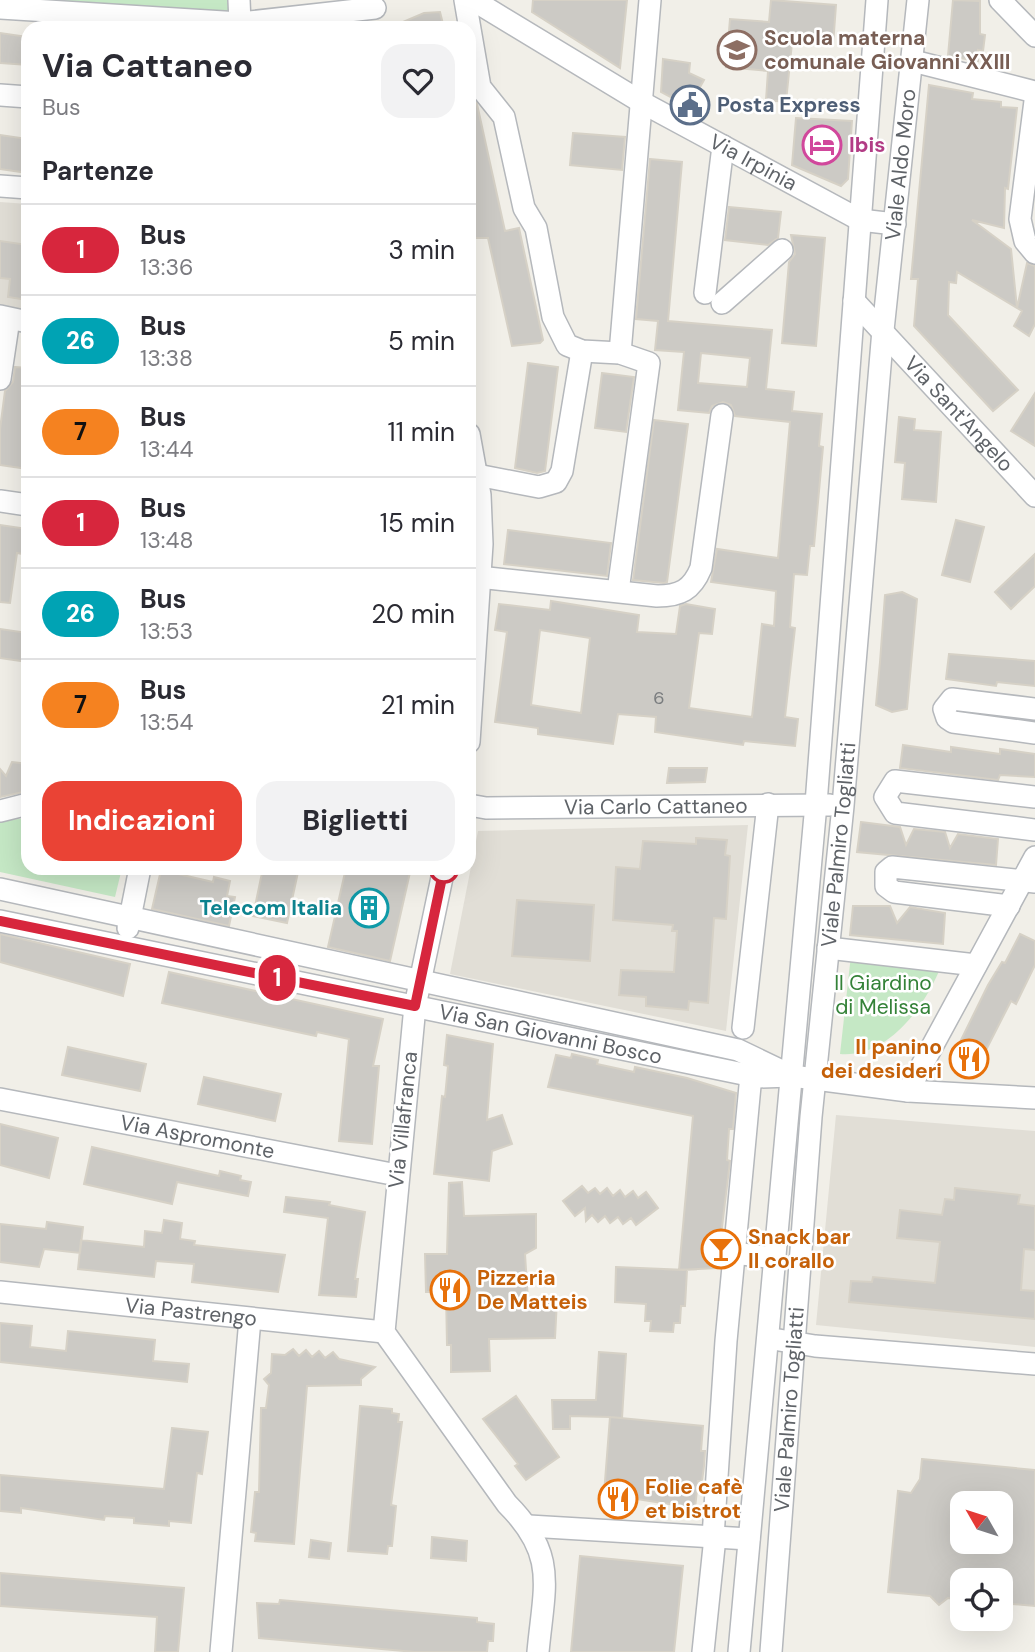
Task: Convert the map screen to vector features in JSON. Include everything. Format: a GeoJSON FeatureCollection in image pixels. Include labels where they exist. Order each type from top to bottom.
{"type":"FeatureCollection","features":[{"type":"Feature","properties":{"kind":"street"},"geometry":{"type":"LineString","coordinates":[[239,0],[240,21]]}},
{"type":"Feature","properties":{"kind":"street"},"geometry":{"type":"LineString","coordinates":[[465,0],[469,21]]}},
{"type":"Feature","properties":{"kind":"street","name":"Via Irpinia"},"geometry":{"type":"LineString","coordinates":[[473,0],[643,103],[860,220],[895,223]]}},
{"type":"Feature","properties":{"kind":"street"},"geometry":{"type":"LineString","coordinates":[[620,353],[650,0]]}},
{"type":"Feature","properties":{"kind":"street","name":"Viale Aldo Moro"},"geometry":{"type":"LineString","coordinates":[[860,220],[877,0]]}},
{"type":"Feature","properties":{"kind":"street","name":"Viale Aldo Moro"},"geometry":{"type":"LineString","coordinates":[[883,330],[918,0]]}},
{"type":"Feature","properties":{"kind":"street"},"geometry":{"type":"LineString","coordinates":[[1000,0],[1035,36]]}},
{"type":"Feature","properties":{"kind":"street"},"geometry":{"type":"LineString","coordinates":[[0,8],[208,21]]}},
{"type":"Feature","properties":{"kind":"street"},"geometry":{"type":"LineString","coordinates":[[247,21],[291,8],[376,12]]}},
{"type":"Feature","properties":{"kind":"street"},"geometry":{"type":"LineString","coordinates":[[913,61],[1035,92]]}},
{"type":"Feature","properties":{"kind":"street"},"geometry":{"type":"LineString","coordinates":[[476,63],[480,86],[504,117],[524,208],[536,228],[553,317],[575,348],[562,471],[556,482],[539,487],[476,491]]}},
{"type":"Feature","properties":{"kind":"street"},"geometry":{"type":"LineString","coordinates":[[0,95],[21,96]]}},
{"type":"Feature","properties":{"kind":"street"},"geometry":{"type":"LineString","coordinates":[[1035,101],[1020,219],[1025,241],[1035,253]]}},
{"type":"Feature","properties":{"kind":"street"},"geometry":{"type":"LineString","coordinates":[[723,146],[713,298],[782,250]]}},
{"type":"Feature","properties":{"kind":"street"},"geometry":{"type":"LineString","coordinates":[[0,186],[21,188]]}},
{"type":"Feature","properties":{"kind":"street","name":"Viale Palmiro Togliatti"},"geometry":{"type":"LineString","coordinates":[[739,1652],[817,804],[860,220]]}},
{"type":"Feature","properties":{"kind":"street"},"geometry":{"type":"LineString","coordinates":[[854,301],[883,330]]}},
{"type":"Feature","properties":{"kind":"street"},"geometry":{"type":"LineString","coordinates":[[0,379],[12,319]]}},
{"type":"Feature","properties":{"kind":"street","name":"Viale Palmiro Togliatti"},"geometry":{"type":"LineString","coordinates":[[771,1652],[814,1080],[843,806],[883,330]]}},
{"type":"Feature","properties":{"kind":"street","name":"Via Sant'Angelo"},"geometry":{"type":"LineString","coordinates":[[883,330],[1033,490]]}},
{"type":"Feature","properties":{"kind":"street"},"geometry":{"type":"LineString","coordinates":[[575,348],[620,353],[649,363],[618,591]]}},
{"type":"Feature","properties":{"kind":"street"},"geometry":{"type":"LineString","coordinates":[[476,571],[618,591],[666,596],[682,593],[690,587],[701,568],[722,415]]}},
{"type":"Feature","properties":{"kind":"street"},"geometry":{"type":"LineString","coordinates":[[0,501],[21,504]]}},
{"type":"Feature","properties":{"kind":"street"},"geometry":{"type":"LineString","coordinates":[[1035,709],[951,699],[944,709],[947,718],[953,722],[1035,733]]}},
{"type":"Feature","properties":{"kind":"street"},"geometry":{"type":"LineString","coordinates":[[1035,797],[895,782],[885,797],[895,813],[1035,830]]}},
{"type":"Feature","properties":{"kind":"street"},"geometry":{"type":"LineString","coordinates":[[743,1028],[768,804]]}},
{"type":"Feature","properties":{"kind":"street"},"geometry":{"type":"LineString","coordinates":[[0,811],[21,806]]}},
{"type":"Feature","properties":{"kind":"street","name":"Via Carlo Cattaneo"},"geometry":{"type":"LineString","coordinates":[[476,806],[843,806]]}},
{"type":"Feature","properties":{"kind":"street"},"geometry":{"type":"LineString","coordinates":[[908,1091],[1009,906],[1029,881],[1035,856]]}},
{"type":"Feature","properties":{"kind":"street"},"geometry":{"type":"LineString","coordinates":[[1009,906],[894,892],[886,886],[886,872],[892,867],[1029,881]]}},
{"type":"Feature","properties":{"kind":"street"},"geometry":{"type":"LineString","coordinates":[[125,948],[139,875]]}},
{"type":"Feature","properties":{"kind":"street","name":"Via Villafranca"},"geometry":{"type":"LineString","coordinates":[[384,1332],[415,1006],[443,875]]}},
{"type":"Feature","properties":{"kind":"street","name":"Via San Giovanni Bosco"},"geometry":{"type":"LineString","coordinates":[[0,889],[738,1050],[792,1076]]}},
{"type":"Feature","properties":{"kind":"street","name":"Via San Giovanni Bosco"},"geometry":{"type":"LineString","coordinates":[[0,921],[751,1075],[792,1076],[908,1091],[1035,1098]]}},
{"type":"Feature","properties":{"kind":"street"},"geometry":{"type":"LineString","coordinates":[[828,948],[976,965]]}},
{"type":"Feature","properties":{"kind":"street"},"geometry":{"type":"LineString","coordinates":[[703,1652],[734,1253],[751,1075]]}},
{"type":"Feature","properties":{"kind":"street","name":"Via Aspromonte"},"geometry":{"type":"LineString","coordinates":[[0,1099],[397,1175]]}},
{"type":"Feature","properties":{"kind":"street"},"geometry":{"type":"LineString","coordinates":[[734,1253],[774,1258]]}},
{"type":"Feature","properties":{"kind":"street","name":"Via Pastrengo"},"geometry":{"type":"LineString","coordinates":[[0,1292],[384,1332]]}},
{"type":"Feature","properties":{"kind":"street"},"geometry":{"type":"LineString","coordinates":[[221,1652],[250,1319]]}},
{"type":"Feature","properties":{"kind":"street"},"geometry":{"type":"LineString","coordinates":[[384,1332],[507,1504],[529,1526],[544,1563],[538,1652]]}},
{"type":"Feature","properties":{"kind":"street"},"geometry":{"type":"LineString","coordinates":[[767,1338],[854,1349],[1035,1364]]}},
{"type":"Feature","properties":{"kind":"street"},"geometry":{"type":"LineString","coordinates":[[722,1403],[760,1408]]}},
{"type":"Feature","properties":{"kind":"street"},"geometry":{"type":"LineString","coordinates":[[529,1526],[749,1539]]}},
{"type":"Feature","properties":{"kind":"shaded area"},"geometry":{"type":"Polygon","coordinates":[[[0,202],[21,204],[21,310],[0,305],[0,202]]]}},
{"type":"Feature","properties":{"kind":"shaded area"},"geometry":{"type":"Polygon","coordinates":[[[748,825],[726,1031],[450,974],[469,875],[476,875],[478,831],[748,825]]]}},
{"type":"Feature","properties":{"kind":"shaded area"},"geometry":{"type":"Polygon","coordinates":[[[836,1115],[1035,1131],[1035,1347],[816,1325],[836,1115]]]}},
{"type":"Feature","properties":{"kind":"green space"},"geometry":{"type":"Polygon","coordinates":[[[48,0],[231,0],[231,14],[48,0]]]}},
{"type":"Feature","properties":{"kind":"green space"},"geometry":{"type":"Polygon","coordinates":[[[21,819],[21,875],[120,875],[115,897],[0,872],[0,821],[21,819]]]}},
{"type":"Feature","properties":{"kind":"green space","name":"Il Giardino di Melissa"},"geometry":{"type":"Polygon","coordinates":[[[851,955],[942,964],[916,1012],[890,1038],[858,1053],[840,1054],[851,955]]]}},
{"type":"Feature","properties":{"kind":"building"},"geometry":{"type":"Polygon","coordinates":[[[533,0],[627,0],[620,68],[532,12],[533,0]]]}},
{"type":"Feature","properties":{"kind":"building","name":"Scuola materna comunale Giovanni XXIII"},"geometry":{"type":"Polygon","coordinates":[[[771,0],[836,5],[833,46],[792,43],[786,102],[766,100],[768,71],[726,67],[730,19],[769,22],[771,0]]]}},
{"type":"Feature","properties":{"kind":"building"},"geometry":{"type":"Polygon","coordinates":[[[953,0],[980,1],[980,34],[985,35],[983,51],[978,50],[978,61],[948,56],[953,0]]]}},
{"type":"Feature","properties":{"kind":"building"},"geometry":{"type":"Polygon","coordinates":[[[440,12],[442,21],[405,21],[424,13],[440,12]]]}},
{"type":"Feature","properties":{"kind":"building"},"geometry":{"type":"Polygon","coordinates":[[[0,33],[21,36],[21,64],[0,63],[0,33]]]}},
{"type":"Feature","properties":{"kind":"building"},"geometry":{"type":"Polygon","coordinates":[[[663,59],[690,63],[689,73],[704,80],[689,107],[661,92],[663,59]]]}},
{"type":"Feature","properties":{"kind":"building"},"geometry":{"type":"Polygon","coordinates":[[[929,85],[973,93],[972,99],[1001,102],[1001,107],[1017,108],[1008,189],[1005,188],[1004,228],[972,220],[1011,249],[1017,308],[957,272],[956,283],[949,282],[948,315],[1018,390],[993,411],[914,326],[918,279],[911,279],[929,85]]]}},
{"type":"Feature","properties":{"kind":"building"},"geometry":{"type":"Polygon","coordinates":[[[476,103],[505,231],[519,228],[543,340],[540,343],[512,346],[488,238],[476,238],[476,103]]]}},
{"type":"Feature","properties":{"kind":"building","name":"Ibis"},"geometry":{"type":"Polygon","coordinates":[[[796,118],[852,121],[848,179],[841,186],[792,165],[796,118]]]}},
{"type":"Feature","properties":{"kind":"building"},"geometry":{"type":"Polygon","coordinates":[[[573,133],[625,137],[622,170],[570,165],[573,133]]]}},
{"type":"Feature","properties":{"kind":"building"},"geometry":{"type":"Polygon","coordinates":[[[0,135],[21,138],[21,172],[0,169],[0,135]]]}},
{"type":"Feature","properties":{"kind":"building"},"geometry":{"type":"Polygon","coordinates":[[[650,159],[682,162],[668,321],[772,330],[766,389],[794,392],[792,411],[822,414],[819,446],[823,447],[814,546],[810,546],[807,575],[794,574],[790,627],[795,628],[785,717],[798,719],[795,746],[744,741],[743,745],[655,732],[656,717],[618,714],[613,744],[538,734],[538,728],[495,722],[507,632],[495,630],[499,604],[550,610],[551,601],[639,615],[637,632],[676,634],[680,606],[686,604],[715,609],[712,634],[699,633],[689,708],[752,717],[762,624],[774,626],[776,591],[711,582],[717,549],[778,558],[790,422],[735,416],[731,405],[723,402],[712,406],[709,413],[678,410],[684,352],[655,350],[658,321],[636,319],[650,159]],[[701,353],[698,383],[747,387],[750,358],[701,353]],[[540,630],[531,705],[581,713],[590,638],[540,630]]]}},
{"type":"Feature","properties":{"kind":"building"},"geometry":{"type":"Polygon","coordinates":[[[729,207],[781,212],[778,238],[768,245],[725,240],[729,207]]]}},
{"type":"Feature","properties":{"kind":"building"},"geometry":{"type":"Polygon","coordinates":[[[791,235],[825,238],[816,346],[782,343],[789,262],[795,254],[791,235]]]}},
{"type":"Feature","properties":{"kind":"building"},"geometry":{"type":"Polygon","coordinates":[[[0,241],[21,244],[21,299],[8,297],[10,279],[0,278],[0,241]]]}},
{"type":"Feature","properties":{"kind":"building"},"geometry":{"type":"Polygon","coordinates":[[[1027,263],[1035,266],[1035,324],[1029,336],[1014,326],[1022,311],[1017,308],[1027,263]]]}},
{"type":"Feature","properties":{"kind":"building"},"geometry":{"type":"Polygon","coordinates":[[[528,363],[558,367],[545,471],[537,473],[515,468],[528,363]]]}},
{"type":"Feature","properties":{"kind":"building"},"geometry":{"type":"Polygon","coordinates":[[[15,367],[21,367],[21,468],[0,465],[0,429],[5,391],[13,382],[15,367]]]}},
{"type":"Feature","properties":{"kind":"building"},"geometry":{"type":"Polygon","coordinates":[[[602,373],[634,377],[626,432],[595,428],[602,373]]]}},
{"type":"Feature","properties":{"kind":"building"},"geometry":{"type":"Polygon","coordinates":[[[1035,393],[1035,446],[1011,431],[1035,393]]]}},
{"type":"Feature","properties":{"kind":"building"},"geometry":{"type":"Polygon","coordinates":[[[899,417],[915,419],[914,430],[941,432],[936,502],[902,499],[905,463],[895,462],[899,417]]]}},
{"type":"Feature","properties":{"kind":"building"},"geometry":{"type":"Polygon","coordinates":[[[654,420],[688,424],[667,582],[664,583],[633,580],[654,420]]]}},
{"type":"Feature","properties":{"kind":"building"},"geometry":{"type":"Polygon","coordinates":[[[956,520],[984,527],[970,582],[942,575],[956,520]]]}},
{"type":"Feature","properties":{"kind":"building"},"geometry":{"type":"Polygon","coordinates":[[[0,525],[21,528],[21,554],[17,553],[10,603],[0,602],[0,525]]]}},
{"type":"Feature","properties":{"kind":"building"},"geometry":{"type":"Polygon","coordinates":[[[508,530],[611,543],[607,576],[504,564],[508,530]]]}},
{"type":"Feature","properties":{"kind":"building"},"geometry":{"type":"Polygon","coordinates":[[[1035,554],[1035,586],[1011,609],[995,592],[1035,554]]]}},
{"type":"Feature","properties":{"kind":"building"},"geometry":{"type":"Polygon","coordinates":[[[902,592],[917,599],[907,709],[892,712],[876,705],[885,595],[902,592]]]}},
{"type":"Feature","properties":{"kind":"building"},"geometry":{"type":"Polygon","coordinates":[[[0,629],[21,632],[21,661],[0,658],[0,629]]]}},
{"type":"Feature","properties":{"kind":"building"},"geometry":{"type":"Polygon","coordinates":[[[949,654],[1035,661],[1035,686],[997,682],[996,686],[946,679],[949,654]]]}},
{"type":"Feature","properties":{"kind":"building"},"geometry":{"type":"Polygon","coordinates":[[[903,745],[951,752],[951,747],[1000,754],[1000,749],[1035,754],[1035,777],[1000,775],[998,780],[900,768],[903,745]]]}},
{"type":"Feature","properties":{"kind":"building"},"geometry":{"type":"Polygon","coordinates":[[[12,762],[21,763],[21,792],[0,797],[0,769],[6,776],[12,762]]]}},
{"type":"Feature","properties":{"kind":"building"},"geometry":{"type":"Polygon","coordinates":[[[669,768],[707,768],[705,782],[667,783],[669,768]]]}},
{"type":"Feature","properties":{"kind":"building"},"geometry":{"type":"Polygon","coordinates":[[[861,822],[900,827],[906,845],[914,829],[945,832],[950,848],[958,834],[998,839],[996,865],[857,852],[861,822]]]}},
{"type":"Feature","properties":{"kind":"building"},"geometry":{"type":"Polygon","coordinates":[[[696,838],[727,840],[725,855],[730,856],[726,919],[714,918],[708,1003],[689,1001],[688,1010],[646,1006],[646,997],[619,995],[621,970],[674,972],[677,931],[672,931],[673,925],[613,920],[616,867],[640,869],[643,841],[696,844],[696,838]]]}},
{"type":"Feature","properties":{"kind":"building"},"geometry":{"type":"Polygon","coordinates":[[[160,875],[183,875],[213,882],[214,877],[230,881],[227,896],[235,897],[229,926],[152,909],[160,875]]]}},
{"type":"Feature","properties":{"kind":"building"},"geometry":{"type":"Polygon","coordinates":[[[262,875],[297,875],[287,923],[253,916],[262,875]]]}},
{"type":"Feature","properties":{"kind":"building","name":"Telecom Italia"},"geometry":{"type":"Polygon","coordinates":[[[344,875],[409,875],[390,961],[328,947],[344,875]]]}},
{"type":"Feature","properties":{"kind":"building"},"geometry":{"type":"Polygon","coordinates":[[[517,900],[594,905],[590,961],[512,956],[517,900]]]}},
{"type":"Feature","properties":{"kind":"building"},"geometry":{"type":"Polygon","coordinates":[[[853,906],[890,906],[897,923],[910,907],[945,913],[943,944],[850,935],[853,906]]]}},
{"type":"Feature","properties":{"kind":"building"},"geometry":{"type":"Polygon","coordinates":[[[0,934],[130,964],[123,996],[0,962],[0,934]]]}},
{"type":"Feature","properties":{"kind":"building"},"geometry":{"type":"Polygon","coordinates":[[[1020,934],[1035,941],[1035,965],[1016,1004],[1011,1001],[984,1054],[960,1042],[988,985],[1002,962],[1005,963],[1020,934]]]}},
{"type":"Feature","properties":{"kind":"building"},"geometry":{"type":"Polygon","coordinates":[[[169,972],[383,1019],[373,1066],[379,1066],[372,1144],[339,1141],[349,1039],[317,1032],[316,1036],[162,1003],[169,972]]]}},
{"type":"Feature","properties":{"kind":"building"},"geometry":{"type":"Polygon","coordinates":[[[447,1035],[493,1044],[487,1120],[502,1115],[512,1144],[492,1151],[489,1181],[434,1174],[448,1066],[444,1065],[447,1035]]]}},
{"type":"Feature","properties":{"kind":"building"},"geometry":{"type":"Polygon","coordinates":[[[68,1047],[146,1064],[140,1091],[62,1075],[68,1047]]]}},
{"type":"Feature","properties":{"kind":"building"},"geometry":{"type":"Polygon","coordinates":[[[572,1054],[598,1060],[597,1064],[634,1072],[635,1067],[687,1078],[736,1093],[733,1129],[729,1129],[727,1160],[730,1161],[717,1268],[679,1270],[693,1116],[548,1087],[556,1055],[571,1058],[572,1054]]]}},
{"type":"Feature","properties":{"kind":"building"},"geometry":{"type":"Polygon","coordinates":[[[204,1077],[281,1094],[275,1121],[198,1104],[204,1077]]]}},
{"type":"Feature","properties":{"kind":"building"},"geometry":{"type":"Polygon","coordinates":[[[0,1124],[58,1138],[49,1178],[0,1165],[0,1124]]]}},
{"type":"Feature","properties":{"kind":"building"},"geometry":{"type":"Polygon","coordinates":[[[92,1147],[219,1176],[220,1171],[241,1176],[240,1180],[251,1182],[248,1196],[177,1182],[172,1204],[84,1184],[92,1147]]]}},
{"type":"Feature","properties":{"kind":"building"},"geometry":{"type":"Polygon","coordinates":[[[462,1182],[464,1216],[536,1214],[536,1248],[525,1254],[528,1301],[557,1300],[555,1338],[489,1339],[490,1371],[451,1372],[451,1345],[447,1345],[446,1292],[426,1292],[425,1254],[447,1254],[449,1183],[462,1182]]]}},
{"type":"Feature","properties":{"kind":"building"},"geometry":{"type":"Polygon","coordinates":[[[582,1186],[588,1193],[595,1188],[600,1194],[607,1188],[613,1196],[620,1190],[625,1197],[633,1191],[638,1198],[646,1192],[658,1208],[636,1225],[631,1218],[623,1224],[618,1217],[610,1223],[605,1216],[598,1222],[592,1215],[586,1221],[585,1208],[575,1216],[563,1201],[582,1186]]]}},
{"type":"Feature","properties":{"kind":"building"},"geometry":{"type":"Polygon","coordinates":[[[955,1188],[1020,1195],[1018,1204],[1035,1206],[1035,1250],[1024,1249],[1021,1290],[1035,1291],[1035,1319],[849,1302],[851,1281],[872,1282],[873,1277],[935,1283],[940,1242],[897,1238],[900,1210],[942,1215],[945,1199],[954,1200],[955,1188]]]}},
{"type":"Feature","properties":{"kind":"building"},"geometry":{"type":"Polygon","coordinates":[[[286,1197],[330,1202],[329,1205],[365,1212],[355,1279],[358,1279],[356,1297],[319,1295],[328,1218],[284,1212],[286,1197]]]}},
{"type":"Feature","properties":{"kind":"building"},"geometry":{"type":"Polygon","coordinates":[[[164,1220],[182,1223],[180,1239],[195,1241],[194,1245],[285,1255],[278,1292],[192,1282],[194,1264],[156,1261],[154,1277],[78,1269],[81,1240],[144,1247],[145,1231],[162,1233],[164,1220]]]}},
{"type":"Feature","properties":{"kind":"building"},"geometry":{"type":"Polygon","coordinates":[[[47,1222],[83,1227],[80,1253],[44,1249],[39,1267],[0,1262],[0,1224],[46,1229],[47,1222]]]}},
{"type":"Feature","properties":{"kind":"building"},"geometry":{"type":"Polygon","coordinates":[[[616,1267],[687,1270],[685,1306],[681,1306],[680,1323],[674,1323],[673,1332],[650,1331],[651,1321],[645,1321],[646,1304],[615,1302],[616,1267]]]}},
{"type":"Feature","properties":{"kind":"building"},"geometry":{"type":"Polygon","coordinates":[[[0,1323],[32,1326],[30,1347],[66,1351],[68,1331],[155,1340],[153,1361],[189,1364],[187,1382],[0,1362],[0,1323]]]}},
{"type":"Feature","properties":{"kind":"building"},"geometry":{"type":"Polygon","coordinates":[[[293,1349],[299,1356],[306,1350],[312,1357],[319,1351],[325,1358],[333,1352],[339,1359],[375,1367],[361,1379],[361,1385],[307,1386],[294,1544],[255,1541],[256,1533],[251,1532],[255,1492],[259,1492],[261,1408],[266,1408],[269,1385],[264,1379],[271,1373],[272,1354],[285,1355],[293,1349]]]}},
{"type":"Feature","properties":{"kind":"building"},"geometry":{"type":"Polygon","coordinates":[[[599,1352],[626,1354],[622,1418],[570,1416],[570,1429],[553,1429],[552,1400],[596,1400],[599,1352]]]}},
{"type":"Feature","properties":{"kind":"building"},"geometry":{"type":"Polygon","coordinates":[[[516,1396],[559,1457],[526,1480],[515,1466],[518,1464],[483,1419],[516,1396]]]}},
{"type":"Feature","properties":{"kind":"building"},"geometry":{"type":"Polygon","coordinates":[[[360,1406],[392,1409],[392,1413],[399,1414],[398,1422],[402,1422],[391,1505],[396,1506],[392,1546],[388,1546],[387,1554],[348,1551],[360,1406]]]}},
{"type":"Feature","properties":{"kind":"building"},"geometry":{"type":"Polygon","coordinates":[[[610,1417],[703,1426],[701,1451],[705,1451],[704,1466],[702,1481],[698,1481],[695,1508],[604,1494],[610,1417]]]}},
{"type":"Feature","properties":{"kind":"building"},"geometry":{"type":"Polygon","coordinates":[[[172,1428],[208,1432],[202,1474],[197,1473],[191,1523],[169,1521],[169,1526],[134,1523],[134,1518],[105,1516],[104,1520],[21,1508],[21,1513],[0,1511],[0,1475],[164,1489],[172,1428]]]}},
{"type":"Feature","properties":{"kind":"building"},"geometry":{"type":"Polygon","coordinates":[[[922,1459],[1035,1470],[1035,1606],[1013,1604],[1013,1568],[950,1568],[950,1598],[939,1605],[930,1596],[888,1592],[898,1491],[911,1493],[920,1479],[922,1459]]]}},
{"type":"Feature","properties":{"kind":"building"},"geometry":{"type":"Polygon","coordinates":[[[432,1537],[467,1541],[466,1561],[431,1558],[432,1537]]]}},
{"type":"Feature","properties":{"kind":"building"},"geometry":{"type":"Polygon","coordinates":[[[311,1540],[331,1543],[329,1559],[309,1557],[311,1540]]]}},
{"type":"Feature","properties":{"kind":"building"},"geometry":{"type":"Polygon","coordinates":[[[580,1556],[683,1566],[674,1652],[571,1652],[580,1556]]]}},
{"type":"Feature","properties":{"kind":"building"},"geometry":{"type":"Polygon","coordinates":[[[0,1573],[184,1588],[178,1652],[155,1652],[157,1617],[0,1606],[0,1573]]]}},
{"type":"Feature","properties":{"kind":"building"},"geometry":{"type":"Polygon","coordinates":[[[280,1600],[477,1618],[477,1622],[494,1624],[493,1641],[488,1641],[487,1652],[415,1652],[259,1638],[257,1603],[279,1604],[280,1600]]]}},
{"type":"Feature","properties":{"kind":"bus line","name":"1"},"geometry":{"type":"LineString","coordinates":[[0,921],[415,1006],[443,875]]}},
{"type":"Feature","properties":{"kind":"place","name":"Scuola materna comunale Giovanni XXIII"},"geometry":{"type":"Point","coordinates":[737,50]}},
{"type":"Feature","properties":{"kind":"place","name":"Posta Express"},"geometry":{"type":"Point","coordinates":[690,105]}},
{"type":"Feature","properties":{"kind":"place","name":"Ibis"},"geometry":{"type":"Point","coordinates":[822,145]}},
{"type":"Feature","properties":{"kind":"place","name":"Telecom Italia"},"geometry":{"type":"Point","coordinates":[369,908]}},
{"type":"Feature","properties":{"kind":"place","name":"Il panino dei desideri"},"geometry":{"type":"Point","coordinates":[969,1059]}},
{"type":"Feature","properties":{"kind":"place","name":"Snack bar Il corallo"},"geometry":{"type":"Point","coordinates":[721,1249]}},
{"type":"Feature","properties":{"kind":"place","name":"Pizzeria De Matteis"},"geometry":{"type":"Point","coordinates":[450,1290]}},
{"type":"Feature","properties":{"kind":"place","name":"Folie cafè et bistrot"},"geometry":{"type":"Point","coordinates":[618,1499]}}]}
